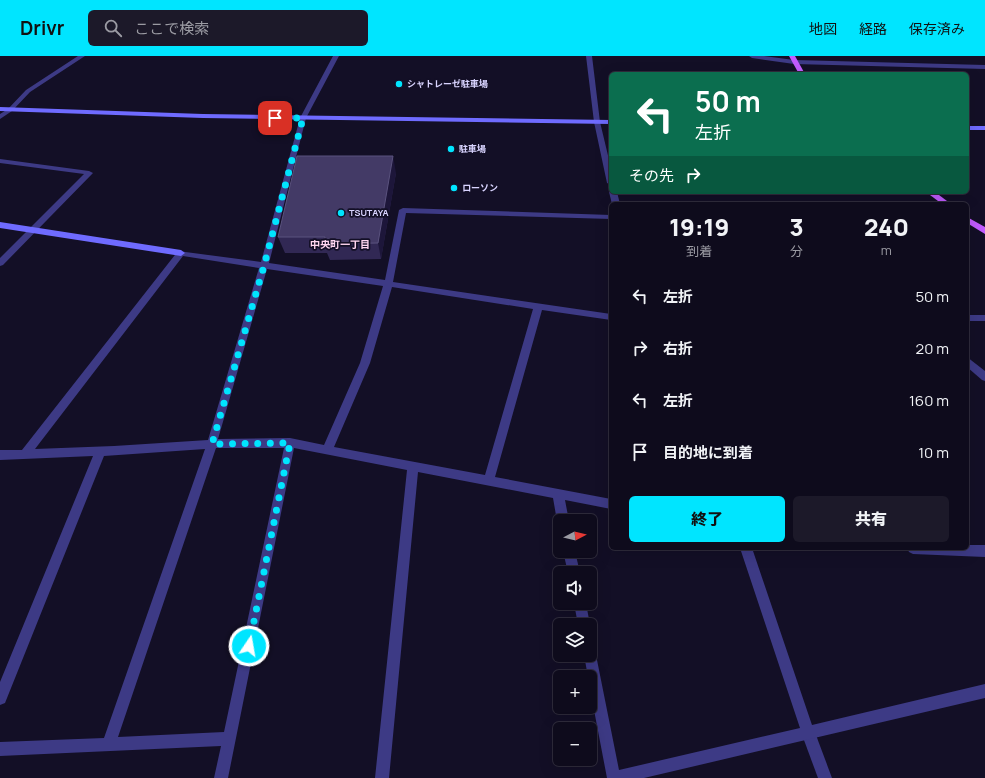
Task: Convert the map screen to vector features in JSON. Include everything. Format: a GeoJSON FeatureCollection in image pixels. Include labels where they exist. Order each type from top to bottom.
{"type":"FeatureCollection","features":[{"type":"Feature","properties":{"kind":"main road"},"geometry":{"type":"LineString","coordinates":[[793,59],[801,72]]}},
{"type":"Feature","properties":{"kind":"main road"},"geometry":{"type":"LineString","coordinates":[[933,194],[944,202]]}},
{"type":"Feature","properties":{"kind":"main road"},"geometry":{"type":"LineString","coordinates":[[969,220],[985,232]]}},
{"type":"Feature","properties":{"kind":"street"},"geometry":{"type":"LineString","coordinates":[[0,117],[10,110],[28,91],[82,56]]}},
{"type":"Feature","properties":{"kind":"street"},"geometry":{"type":"LineString","coordinates":[[109,744],[212,444],[264,266],[303,118],[336,56]]}},
{"type":"Feature","properties":{"kind":"street"},"geometry":{"type":"LineString","coordinates":[[589,56],[597,122],[609,175]]}},
{"type":"Feature","properties":{"kind":"street"},"geometry":{"type":"LineString","coordinates":[[752,56],[793,59],[945,63],[985,67]]}},
{"type":"Feature","properties":{"kind":"street"},"geometry":{"type":"LineString","coordinates":[[0,109],[303,118],[609,122]]}},
{"type":"Feature","properties":{"kind":"street"},"geometry":{"type":"LineString","coordinates":[[969,128],[985,128]]}},
{"type":"Feature","properties":{"kind":"street"},"geometry":{"type":"LineString","coordinates":[[0,161],[89,173],[0,263]]}},
{"type":"Feature","properties":{"kind":"street"},"geometry":{"type":"LineString","coordinates":[[327,450],[365,363],[388,285],[403,210],[609,217]]}},
{"type":"Feature","properties":{"kind":"street"},"geometry":{"type":"LineString","coordinates":[[0,225],[388,285],[609,317]]}},
{"type":"Feature","properties":{"kind":"street"},"geometry":{"type":"LineString","coordinates":[[25,454],[181,253]]}},
{"type":"Feature","properties":{"kind":"street"},"geometry":{"type":"LineString","coordinates":[[489,481],[538,307]]}},
{"type":"Feature","properties":{"kind":"street"},"geometry":{"type":"LineString","coordinates":[[969,318],[985,318]]}},
{"type":"Feature","properties":{"kind":"street"},"geometry":{"type":"LineString","coordinates":[[969,363],[985,377]]}},
{"type":"Feature","properties":{"kind":"street"},"geometry":{"type":"LineString","coordinates":[[0,455],[100,452],[212,444],[290,443],[609,504]]}},
{"type":"Feature","properties":{"kind":"street"},"geometry":{"type":"LineString","coordinates":[[221,778],[290,443]]}},
{"type":"Feature","properties":{"kind":"street"},"geometry":{"type":"LineString","coordinates":[[0,698],[100,452]]}},
{"type":"Feature","properties":{"kind":"street"},"geometry":{"type":"LineString","coordinates":[[382,778],[413,467]]}},
{"type":"Feature","properties":{"kind":"street"},"geometry":{"type":"LineString","coordinates":[[558,494],[562,514]]}},
{"type":"Feature","properties":{"kind":"street"},"geometry":{"type":"LineString","coordinates":[[747,550],[825,778]]}},
{"type":"Feature","properties":{"kind":"street"},"geometry":{"type":"LineString","coordinates":[[969,550],[985,551]]}},
{"type":"Feature","properties":{"kind":"street"},"geometry":{"type":"LineString","coordinates":[[591,662],[614,778],[985,691]]}},
{"type":"Feature","properties":{"kind":"street"},"geometry":{"type":"LineString","coordinates":[[0,749],[229,739]]}},
{"type":"Feature","properties":{"kind":"building","name":"TSUTAYA"},"geometry":{"type":"Polygon","coordinates":[[[297,156],[393,156],[378,243],[324,244],[325,237],[278,237],[297,156]]]}},
{"type":"Feature","properties":{"kind":"place","name":"シャトレーゼ駐車場"},"geometry":{"type":"Point","coordinates":[399,84]}},
{"type":"Feature","properties":{"kind":"place","name":"駐車場"},"geometry":{"type":"Point","coordinates":[451,149]}},
{"type":"Feature","properties":{"kind":"place","name":"ローソン"},"geometry":{"type":"Point","coordinates":[454,188]}},
{"type":"Feature","properties":{"kind":"place","name":"TSUTAYA"},"geometry":{"type":"Point","coordinates":[341,213]}},
{"type":"Feature","properties":{"kind":"district","name":"中央町一丁目"},"geometry":{"type":"Point","coordinates":[340,244]}},
{"type":"Feature","properties":{"kind":"route"},"geometry":{"type":"LineString","coordinates":[[249,646],[290,443],[212,444],[264,266],[303,118],[275,118]]}}]}
